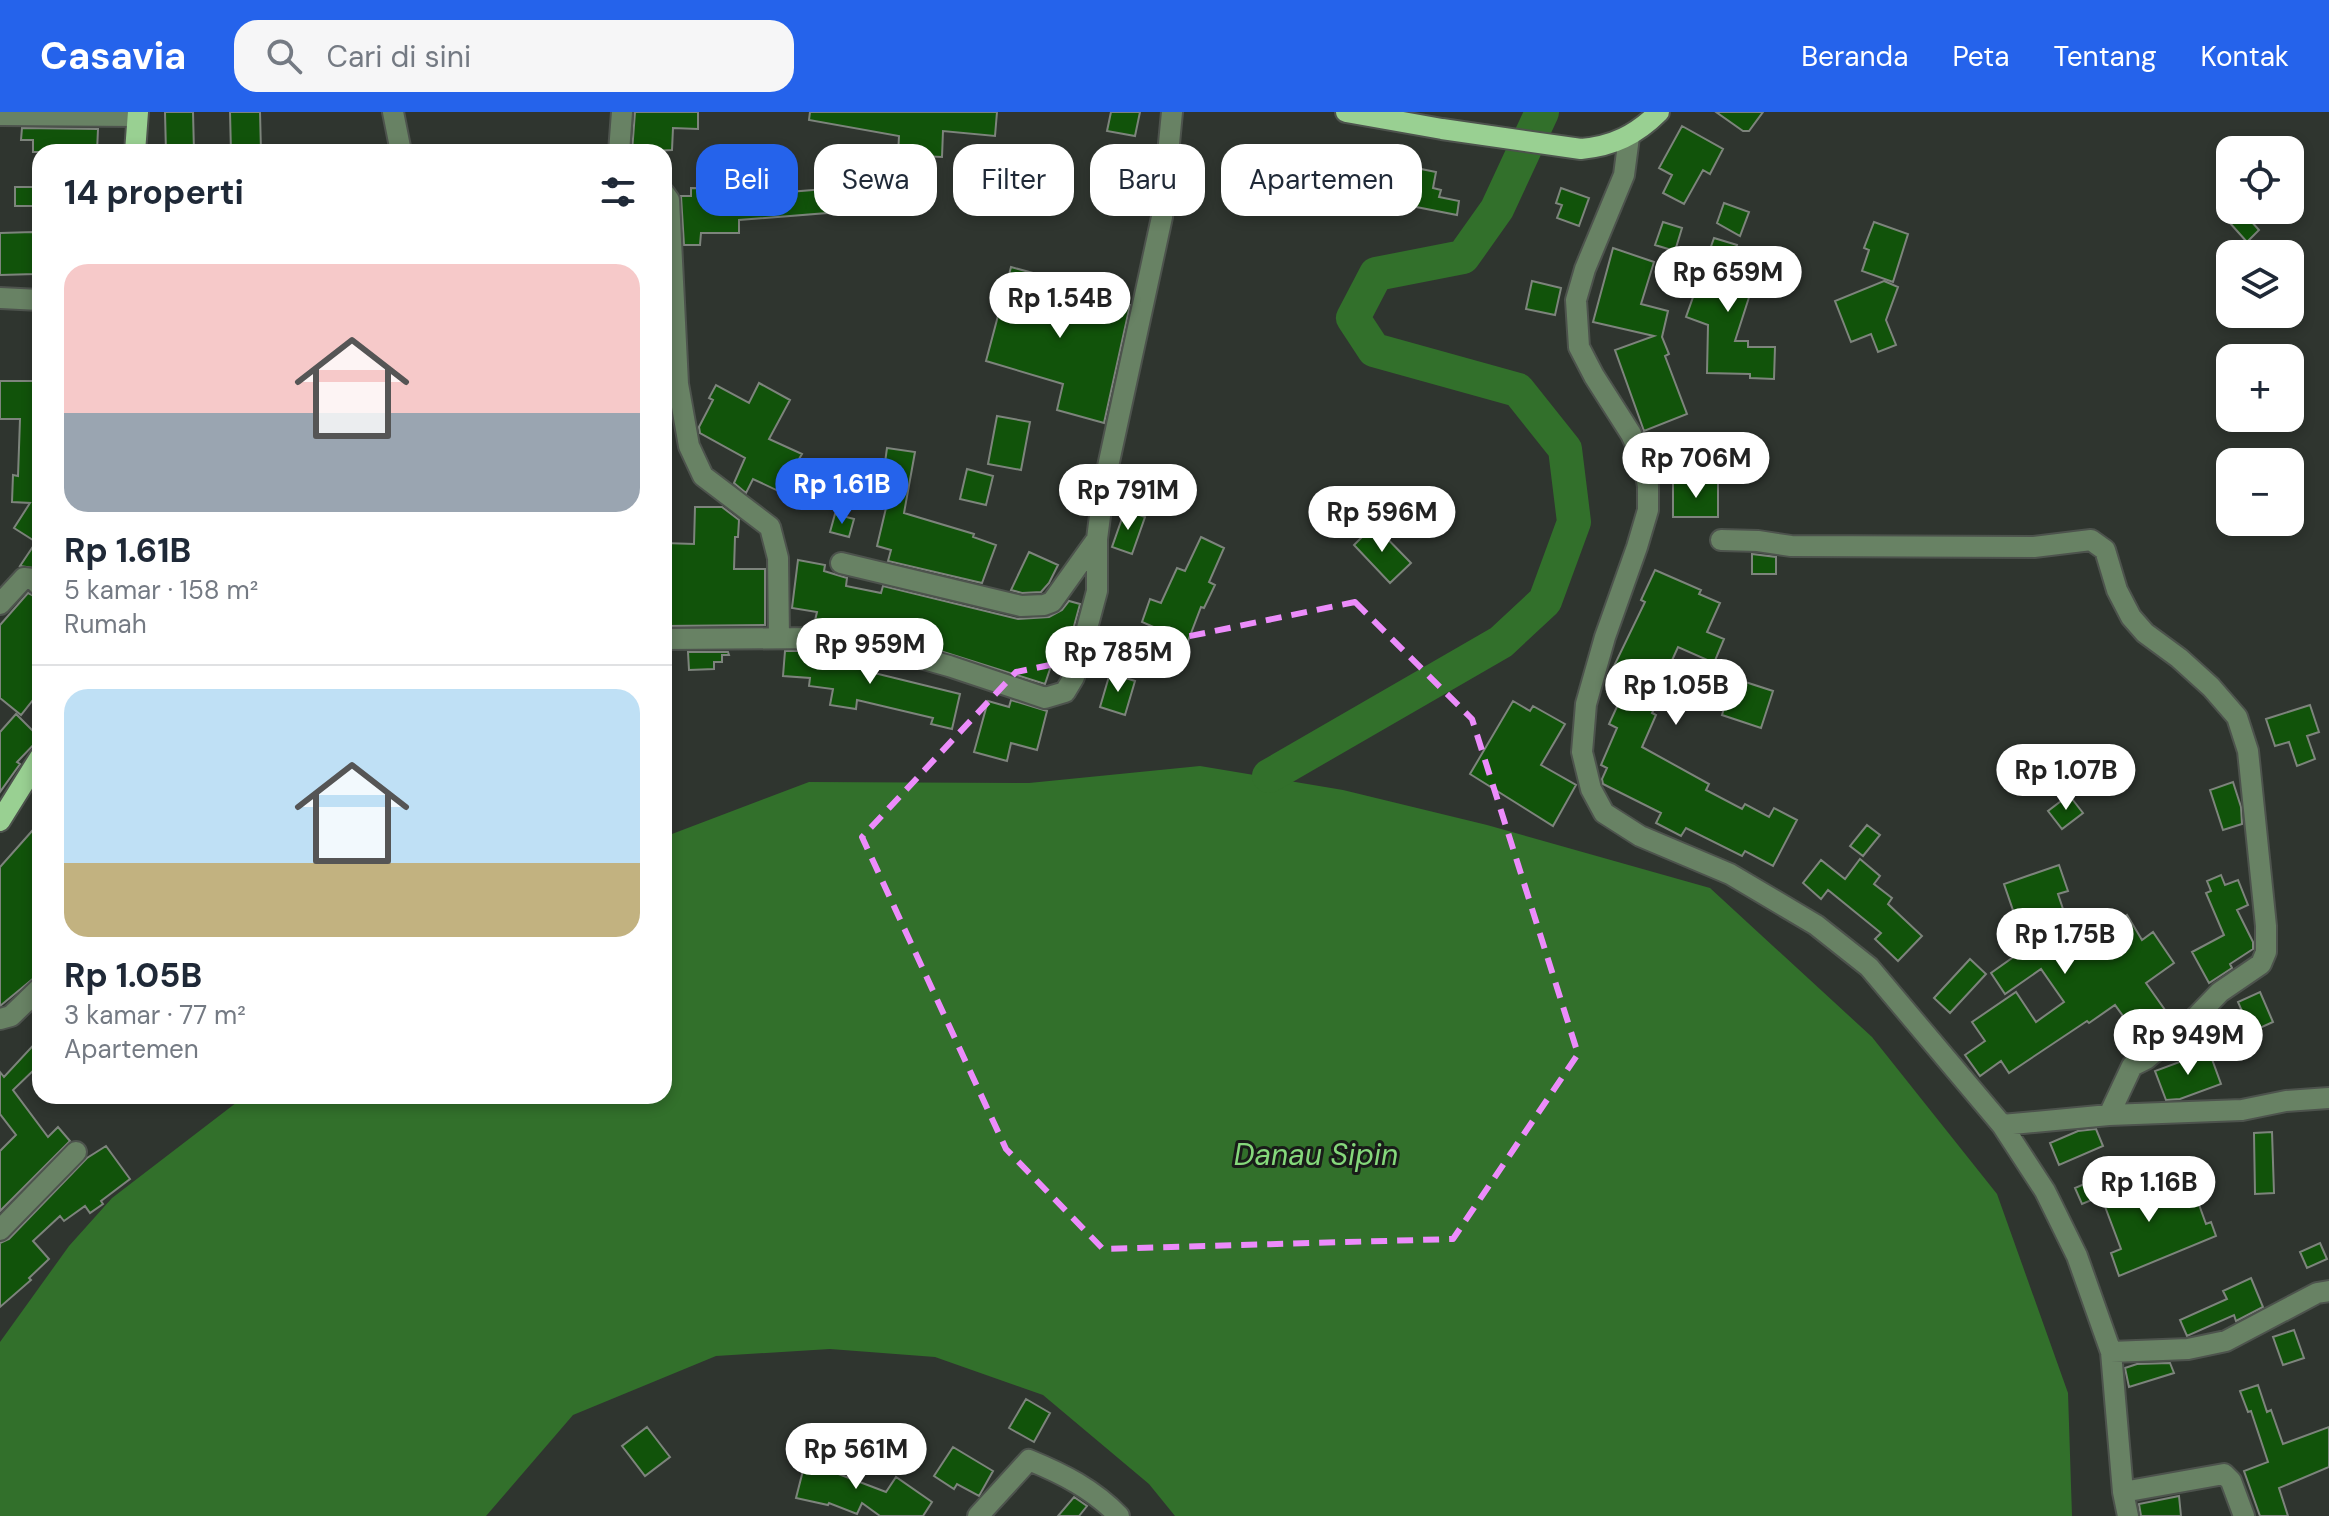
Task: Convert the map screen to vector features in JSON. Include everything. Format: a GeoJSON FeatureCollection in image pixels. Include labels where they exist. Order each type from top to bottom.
{"type":"FeatureCollection","features":[{"type":"Feature","properties":{"kind":"main road"},"geometry":{"type":"LineString","coordinates":[[1346,112],[1410,117],[1442,129],[1581,149],[1604,147],[1629,137],[1659,112]]}},
{"type":"Feature","properties":{"kind":"main road"},"geometry":{"type":"LineString","coordinates":[[136,144],[138,114]]}},
{"type":"Feature","properties":{"kind":"main road"},"geometry":{"type":"LineString","coordinates":[[0,821],[32,770]]}},
{"type":"Feature","properties":{"kind":"street"},"geometry":{"type":"LineString","coordinates":[[393,112],[399,144]]}},
{"type":"Feature","properties":{"kind":"street"},"geometry":{"type":"LineString","coordinates":[[620,144],[622,112]]}},
{"type":"Feature","properties":{"kind":"street"},"geometry":{"type":"LineString","coordinates":[[672,639],[821,638],[892,650],[1034,695],[1052,697],[1065,692],[1074,677],[1097,591],[1097,539],[1104,485],[1162,217],[1172,112]]}},
{"type":"Feature","properties":{"kind":"street"},"geometry":{"type":"LineString","coordinates":[[0,115],[138,114]]}},
{"type":"Feature","properties":{"kind":"street"},"geometry":{"type":"LineString","coordinates":[[1629,137],[1624,175],[1585,269],[1576,300],[1579,347],[1631,434],[1643,460],[1648,486],[1648,510],[1641,535],[1605,637],[1586,704],[1582,752],[1591,789],[1604,813],[1640,836],[1730,874],[1816,925],[1869,967],[2002,1125],[2045,1191],[2077,1256],[2111,1352],[2123,1492],[2128,1516]]}},
{"type":"Feature","properties":{"kind":"street"},"geometry":{"type":"LineString","coordinates":[[672,261],[678,384],[689,446],[703,476],[770,527],[778,558],[779,638]]}},
{"type":"Feature","properties":{"kind":"street"},"geometry":{"type":"LineString","coordinates":[[0,298],[32,300]]}},
{"type":"Feature","properties":{"kind":"street"},"geometry":{"type":"LineString","coordinates":[[841,563],[1034,607],[1052,602],[1097,539]]}},
{"type":"Feature","properties":{"kind":"street"},"geometry":{"type":"LineString","coordinates":[[1721,540],[1791,546],[2034,547],[2091,540],[2105,550],[2117,590],[2131,617],[2145,633],[2211,687],[2237,717],[2248,751],[2266,952],[2261,964],[2220,992],[2146,1059],[2132,1066],[2109,1115]]}},
{"type":"Feature","properties":{"kind":"street"},"geometry":{"type":"LineString","coordinates":[[0,604],[24,578],[32,579]]}},
{"type":"Feature","properties":{"kind":"street"},"geometry":{"type":"LineString","coordinates":[[0,1019],[11,1016],[32,996]]}},
{"type":"Feature","properties":{"kind":"street"},"geometry":{"type":"LineString","coordinates":[[2002,1125],[2109,1115],[2242,1110],[2286,1101],[2329,1098]]}},
{"type":"Feature","properties":{"kind":"street"},"geometry":{"type":"LineString","coordinates":[[0,1230],[76,1152]]}},
{"type":"Feature","properties":{"kind":"street"},"geometry":{"type":"LineString","coordinates":[[2111,1352],[2188,1349],[2226,1341],[2317,1293],[2329,1291]]}},
{"type":"Feature","properties":{"kind":"street"},"geometry":{"type":"LineString","coordinates":[[978,1516],[1029,1460],[1068,1476],[1104,1500],[1119,1516]]}},
{"type":"Feature","properties":{"kind":"street"},"geometry":{"type":"LineString","coordinates":[[2123,1492],[2224,1474],[2231,1481],[2244,1516]]}},
{"type":"Feature","properties":{"kind":"highlighted area"},"geometry":{"type":"Polygon","coordinates":[[[1355,602],[1472,719],[1578,1054],[1453,1239],[1103,1249],[1006,1149],[862,837],[1016,672],[1355,602]]]}},
{"type":"Feature","properties":{"kind":"water","name":"Danau Sipin"},"geometry":{"type":"Polygon","coordinates":[[[1200,766],[1343,790],[1487,825],[1710,888],[1872,1037],[1997,1194],[2068,1393],[2072,1516],[1175,1516],[1149,1484],[1043,1395],[935,1357],[830,1349],[716,1356],[573,1415],[486,1516],[0,1516],[0,1342],[69,1246],[112,1198],[235,1104],[672,1104],[672,834],[809,782],[1029,783],[1200,766]]]}},
{"type":"Feature","properties":{"kind":"building"},"geometry":{"type":"Polygon","coordinates":[[[165,112],[193,112],[194,144],[166,144],[165,112]]]}},
{"type":"Feature","properties":{"kind":"building"},"geometry":{"type":"Polygon","coordinates":[[[230,112],[260,112],[261,144],[231,144],[230,112]]]}},
{"type":"Feature","properties":{"kind":"building"},"geometry":{"type":"Polygon","coordinates":[[[635,112],[698,112],[698,129],[673,128],[672,150],[672,144],[633,144],[635,112]]]}},
{"type":"Feature","properties":{"kind":"building"},"geometry":{"type":"Polygon","coordinates":[[[810,112],[997,112],[995,136],[943,131],[942,157],[937,157],[937,144],[899,144],[899,136],[809,120],[810,112]]]}},
{"type":"Feature","properties":{"kind":"building"},"geometry":{"type":"Polygon","coordinates":[[[1111,112],[1140,112],[1135,136],[1107,131],[1111,112]]]}},
{"type":"Feature","properties":{"kind":"building"},"geometry":{"type":"Polygon","coordinates":[[[1716,112],[1763,112],[1749,131],[1743,131],[1716,112]]]}},
{"type":"Feature","properties":{"kind":"building"},"geometry":{"type":"Polygon","coordinates":[[[1682,126],[1723,149],[1710,174],[1703,170],[1684,204],[1663,193],[1672,175],[1659,168],[1682,126]]]}},
{"type":"Feature","properties":{"kind":"building"},"geometry":{"type":"Polygon","coordinates":[[[22,128],[98,129],[97,144],[33,144],[33,140],[21,140],[22,128]]]}},
{"type":"Feature","properties":{"kind":"building"},"geometry":{"type":"Polygon","coordinates":[[[1422,169],[1436,172],[1433,188],[1441,190],[1439,197],[1459,201],[1457,215],[1422,208],[1422,169]]]}},
{"type":"Feature","properties":{"kind":"building"},"geometry":{"type":"Polygon","coordinates":[[[15,187],[32,187],[32,206],[15,206],[15,187]]]}},
{"type":"Feature","properties":{"kind":"building"},"geometry":{"type":"Polygon","coordinates":[[[691,188],[696,188],[696,216],[789,216],[739,220],[739,233],[701,233],[700,245],[684,245],[681,196],[691,196],[691,188]]]}},
{"type":"Feature","properties":{"kind":"building"},"geometry":{"type":"Polygon","coordinates":[[[1561,188],[1589,198],[1579,226],[1557,218],[1562,205],[1556,203],[1561,188]]]}},
{"type":"Feature","properties":{"kind":"building"},"geometry":{"type":"Polygon","coordinates":[[[814,190],[814,214],[798,215],[798,191],[814,190]]]}},
{"type":"Feature","properties":{"kind":"building"},"geometry":{"type":"Polygon","coordinates":[[[1724,203],[1749,212],[1740,236],[1717,223],[1724,203]]]}},
{"type":"Feature","properties":{"kind":"building"},"geometry":{"type":"Polygon","coordinates":[[[1663,222],[1682,228],[1675,251],[1655,245],[1663,222]]]}},
{"type":"Feature","properties":{"kind":"building"},"geometry":{"type":"Polygon","coordinates":[[[1874,222],[1908,234],[1893,282],[1862,271],[1869,250],[1864,248],[1874,222]]]}},
{"type":"Feature","properties":{"kind":"building"},"geometry":{"type":"Polygon","coordinates":[[[2231,224],[2254,224],[2259,230],[2245,240],[2231,224]]]}},
{"type":"Feature","properties":{"kind":"building"},"geometry":{"type":"Polygon","coordinates":[[[32,232],[32,274],[0,275],[0,233],[32,232]]]}},
{"type":"Feature","properties":{"kind":"building"},"geometry":{"type":"Polygon","coordinates":[[[1714,238],[1737,245],[1735,251],[1754,258],[1745,286],[1752,288],[1735,341],[1748,341],[1748,347],[1775,347],[1774,379],[1750,378],[1750,374],[1707,373],[1708,325],[1686,317],[1714,238]]]}},
{"type":"Feature","properties":{"kind":"building"},"geometry":{"type":"Polygon","coordinates":[[[1613,248],[1654,262],[1641,304],[1668,311],[1662,337],[1669,354],[1665,356],[1687,414],[1644,431],[1615,350],[1654,336],[1593,322],[1613,248]]]}},
{"type":"Feature","properties":{"kind":"building"},"geometry":{"type":"Polygon","coordinates":[[[1011,267],[1084,287],[1080,297],[1112,307],[1114,301],[1130,305],[1104,423],[1057,410],[1063,384],[986,361],[1011,267]]]}},
{"type":"Feature","properties":{"kind":"building"},"geometry":{"type":"Polygon","coordinates":[[[1532,281],[1561,288],[1555,315],[1526,309],[1532,281]]]}},
{"type":"Feature","properties":{"kind":"building"},"geometry":{"type":"Polygon","coordinates":[[[1884,281],[1898,287],[1886,320],[1896,345],[1878,352],[1871,334],[1851,342],[1835,301],[1884,281]]]}},
{"type":"Feature","properties":{"kind":"building"},"geometry":{"type":"Polygon","coordinates":[[[0,381],[32,381],[32,539],[14,528],[30,503],[12,502],[13,475],[18,476],[20,419],[0,419],[0,381]]]}},
{"type":"Feature","properties":{"kind":"building"},"geometry":{"type":"Polygon","coordinates":[[[759,383],[790,400],[769,439],[802,454],[799,459],[825,471],[810,506],[753,479],[746,493],[734,483],[745,458],[700,433],[699,427],[713,400],[709,398],[716,385],[749,403],[759,383]]]}},
{"type":"Feature","properties":{"kind":"building"},"geometry":{"type":"Polygon","coordinates":[[[997,416],[1030,422],[1021,470],[988,464],[997,416]]]}},
{"type":"Feature","properties":{"kind":"building"},"geometry":{"type":"Polygon","coordinates":[[[887,448],[915,452],[904,513],[974,534],[973,537],[996,545],[982,583],[888,561],[891,550],[877,546],[886,508],[879,506],[887,448]]]}},
{"type":"Feature","properties":{"kind":"building"},"geometry":{"type":"Polygon","coordinates":[[[967,469],[993,476],[986,505],[960,499],[967,469]]]}},
{"type":"Feature","properties":{"kind":"building"},"geometry":{"type":"Polygon","coordinates":[[[1673,482],[1718,482],[1718,517],[1673,517],[1673,482]]]}},
{"type":"Feature","properties":{"kind":"building"},"geometry":{"type":"Polygon","coordinates":[[[695,507],[722,507],[739,520],[734,569],[765,569],[765,625],[672,626],[672,543],[694,544],[695,507]]]}},
{"type":"Feature","properties":{"kind":"building"},"geometry":{"type":"Polygon","coordinates":[[[1125,510],[1145,517],[1132,554],[1112,547],[1125,510]]]}},
{"type":"Feature","properties":{"kind":"building"},"geometry":{"type":"Polygon","coordinates":[[[835,514],[854,519],[849,537],[830,532],[835,514]]]}},
{"type":"Feature","properties":{"kind":"building"},"geometry":{"type":"Polygon","coordinates":[[[1374,525],[1411,563],[1390,583],[1354,545],[1374,525]]]}},
{"type":"Feature","properties":{"kind":"building"},"geometry":{"type":"Polygon","coordinates":[[[1201,537],[1224,548],[1209,582],[1215,585],[1204,608],[1201,607],[1177,670],[1144,658],[1156,628],[1142,622],[1150,599],[1161,603],[1177,568],[1185,571],[1201,537]]]}},
{"type":"Feature","properties":{"kind":"building"},"geometry":{"type":"Polygon","coordinates":[[[32,548],[32,568],[20,566],[32,548]]]}},
{"type":"Feature","properties":{"kind":"building"},"geometry":{"type":"Polygon","coordinates":[[[1029,552],[1058,565],[1041,592],[1011,590],[1029,552]]]}},
{"type":"Feature","properties":{"kind":"building"},"geometry":{"type":"Polygon","coordinates":[[[1752,554],[1776,557],[1776,574],[1752,574],[1752,554]]]}},
{"type":"Feature","properties":{"kind":"building"},"geometry":{"type":"Polygon","coordinates":[[[798,560],[825,565],[824,571],[847,578],[846,586],[881,593],[883,586],[1018,619],[1049,617],[1062,610],[1069,601],[1080,604],[1063,667],[1052,663],[1045,684],[896,637],[814,625],[817,612],[792,608],[798,560]]]}},
{"type":"Feature","properties":{"kind":"building"},"geometry":{"type":"Polygon","coordinates":[[[1655,570],[1701,590],[1699,594],[1720,603],[1707,632],[1724,639],[1714,663],[1678,647],[1660,687],[1663,689],[1652,713],[1656,715],[1642,747],[1709,784],[1706,790],[1742,809],[1745,804],[1769,817],[1774,808],[1797,820],[1773,866],[1745,851],[1742,856],[1686,828],[1681,836],[1656,823],[1661,813],[1603,784],[1607,768],[1601,765],[1617,728],[1609,724],[1621,698],[1607,692],[1618,667],[1614,666],[1645,602],[1641,600],[1655,570]]]}},
{"type":"Feature","properties":{"kind":"building"},"geometry":{"type":"Polygon","coordinates":[[[28,593],[32,595],[32,701],[21,715],[0,698],[0,625],[28,593]]]}},
{"type":"Feature","properties":{"kind":"building"},"geometry":{"type":"Polygon","coordinates":[[[785,651],[820,651],[864,658],[862,670],[960,694],[952,729],[931,724],[933,718],[857,700],[856,709],[830,705],[833,689],[809,686],[810,678],[783,676],[785,651]]]}},
{"type":"Feature","properties":{"kind":"building"},"geometry":{"type":"Polygon","coordinates":[[[688,652],[728,652],[729,655],[722,655],[722,662],[714,662],[714,669],[689,670],[688,652]]]}},
{"type":"Feature","properties":{"kind":"building"},"geometry":{"type":"Polygon","coordinates":[[[1110,673],[1135,681],[1125,715],[1100,707],[1110,673]]]}},
{"type":"Feature","properties":{"kind":"building"},"geometry":{"type":"Polygon","coordinates":[[[1733,678],[1773,691],[1761,728],[1722,715],[1733,678]]]}},
{"type":"Feature","properties":{"kind":"building"},"geometry":{"type":"Polygon","coordinates":[[[1011,700],[1047,711],[1037,750],[1011,743],[1007,761],[974,752],[988,701],[1009,707],[1011,700]]]}},
{"type":"Feature","properties":{"kind":"building"},"geometry":{"type":"Polygon","coordinates":[[[1513,701],[1530,711],[1533,706],[1565,724],[1541,765],[1576,785],[1553,826],[1470,774],[1513,701]]]}},
{"type":"Feature","properties":{"kind":"building"},"geometry":{"type":"Polygon","coordinates":[[[2310,705],[2319,732],[2307,736],[2315,759],[2297,766],[2289,742],[2275,746],[2266,719],[2310,705]]]}},
{"type":"Feature","properties":{"kind":"building"},"geometry":{"type":"Polygon","coordinates":[[[16,714],[32,730],[32,746],[17,762],[20,764],[0,792],[0,732],[16,714]]]}},
{"type":"Feature","properties":{"kind":"building"},"geometry":{"type":"Polygon","coordinates":[[[2233,782],[2241,807],[2242,824],[2223,830],[2210,790],[2233,782]]]}},
{"type":"Feature","properties":{"kind":"building"},"geometry":{"type":"Polygon","coordinates":[[[2069,795],[2083,813],[2062,829],[2048,811],[2069,795]]]}},
{"type":"Feature","properties":{"kind":"building"},"geometry":{"type":"Polygon","coordinates":[[[1867,825],[1880,835],[1863,856],[1850,846],[1867,825]]]}},
{"type":"Feature","properties":{"kind":"building"},"geometry":{"type":"Polygon","coordinates":[[[32,831],[32,980],[0,1006],[0,867],[32,831]]]}},
{"type":"Feature","properties":{"kind":"building"},"geometry":{"type":"Polygon","coordinates":[[[1860,859],[1880,876],[1874,884],[1892,898],[1888,904],[1922,936],[1898,961],[1875,939],[1881,933],[1828,890],[1821,899],[1803,883],[1821,860],[1845,879],[1860,859]]]}},
{"type":"Feature","properties":{"kind":"building"},"geometry":{"type":"Polygon","coordinates":[[[2059,865],[2068,891],[2058,894],[2076,948],[2127,915],[2142,940],[2153,932],[2174,963],[2146,983],[2165,1010],[2131,1027],[2115,1005],[2009,1073],[2001,1061],[1980,1076],[1965,1055],[1985,1041],[1972,1022],[2016,992],[2036,1022],[2064,1002],[2041,969],[2005,994],[1991,973],[2026,948],[2004,884],[2059,865]]]}},
{"type":"Feature","properties":{"kind":"building"},"geometry":{"type":"Polygon","coordinates":[[[2221,875],[2225,885],[2238,880],[2248,905],[2237,910],[2253,942],[2253,949],[2209,983],[2192,952],[2224,935],[2206,893],[2211,891],[2207,881],[2221,875]]]}},
{"type":"Feature","properties":{"kind":"building"},"geometry":{"type":"Polygon","coordinates":[[[1970,959],[1986,974],[1950,1013],[1934,998],[1970,959]]]}},
{"type":"Feature","properties":{"kind":"building"},"geometry":{"type":"Polygon","coordinates":[[[2260,992],[2273,1022],[2251,1032],[2238,1002],[2260,992]]]}},
{"type":"Feature","properties":{"kind":"building"},"geometry":{"type":"Polygon","coordinates":[[[32,1047],[32,1072],[13,1090],[48,1137],[58,1127],[70,1141],[0,1211],[0,1151],[16,1135],[0,1114],[0,1072],[4,1077],[32,1047]]]}},
{"type":"Feature","properties":{"kind":"building"},"geometry":{"type":"Polygon","coordinates":[[[2209,1051],[2221,1084],[2180,1099],[2166,1100],[2155,1071],[2209,1051]]]}},
{"type":"Feature","properties":{"kind":"building"},"geometry":{"type":"Polygon","coordinates":[[[2096,1129],[2103,1146],[2059,1165],[2050,1143],[2078,1131],[2096,1129]]]}},
{"type":"Feature","properties":{"kind":"building"},"geometry":{"type":"Polygon","coordinates":[[[2272,1132],[2274,1193],[2255,1194],[2254,1133],[2272,1132]]]}},
{"type":"Feature","properties":{"kind":"building"},"geometry":{"type":"Polygon","coordinates":[[[106,1146],[130,1179],[90,1213],[85,1206],[64,1221],[60,1216],[33,1241],[49,1259],[29,1278],[31,1280],[0,1307],[0,1243],[9,1239],[87,1158],[106,1146]]]}},
{"type":"Feature","properties":{"kind":"building"},"geometry":{"type":"Polygon","coordinates":[[[2107,1174],[2120,1203],[2147,1192],[2152,1204],[2193,1188],[2206,1224],[2211,1222],[2216,1236],[2119,1276],[2111,1253],[2121,1249],[2101,1196],[2082,1204],[2075,1188],[2107,1174]]]}},
{"type":"Feature","properties":{"kind":"building"},"geometry":{"type":"Polygon","coordinates":[[[2320,1243],[2327,1259],[2307,1268],[2300,1252],[2320,1243]]]}},
{"type":"Feature","properties":{"kind":"building"},"geometry":{"type":"Polygon","coordinates":[[[2251,1278],[2263,1307],[2236,1321],[2234,1315],[2187,1336],[2180,1320],[2227,1299],[2223,1291],[2251,1278]]]}},
{"type":"Feature","properties":{"kind":"building"},"geometry":{"type":"Polygon","coordinates":[[[2294,1330],[2304,1358],[2283,1365],[2273,1337],[2294,1330]]]}},
{"type":"Feature","properties":{"kind":"building"},"geometry":{"type":"Polygon","coordinates":[[[2170,1363],[2174,1373],[2129,1387],[2125,1368],[2137,1364],[2170,1363]]]}},
{"type":"Feature","properties":{"kind":"building"},"geometry":{"type":"Polygon","coordinates":[[[2258,1385],[2283,1444],[2329,1427],[2329,1467],[2279,1488],[2288,1516],[2260,1516],[2244,1471],[2268,1462],[2251,1411],[2248,1412],[2240,1391],[2258,1385]]]}},
{"type":"Feature","properties":{"kind":"building"},"geometry":{"type":"Polygon","coordinates":[[[1026,1399],[1050,1413],[1034,1442],[1009,1428],[1026,1399]]]}},
{"type":"Feature","properties":{"kind":"building"},"geometry":{"type":"Polygon","coordinates":[[[647,1427],[670,1457],[645,1476],[622,1446],[647,1427]]]}},
{"type":"Feature","properties":{"kind":"building"},"geometry":{"type":"Polygon","coordinates":[[[953,1447],[993,1471],[979,1496],[957,1484],[954,1489],[934,1476],[953,1447]]]}},
{"type":"Feature","properties":{"kind":"building"},"geometry":{"type":"Polygon","coordinates":[[[808,1451],[839,1458],[836,1473],[886,1492],[896,1477],[932,1502],[923,1516],[880,1516],[862,1503],[857,1514],[829,1503],[796,1498],[808,1451]]]}},
{"type":"Feature","properties":{"kind":"building"},"geometry":{"type":"Polygon","coordinates":[[[2179,1496],[2181,1516],[2141,1516],[2139,1504],[2179,1496]]]}},
{"type":"Feature","properties":{"kind":"building"},"geometry":{"type":"Polygon","coordinates":[[[1074,1497],[1087,1506],[1079,1516],[1058,1516],[1074,1497]]]}},
{"type":"Feature","properties":{"kind":"waterway"},"geometry":{"type":"LineString","coordinates":[[1269,776],[1501,642],[1545,601],[1574,522],[1565,449],[1518,390],[1374,350],[1353,318],[1376,274],[1463,257],[1497,209],[1542,112]]}}]}
